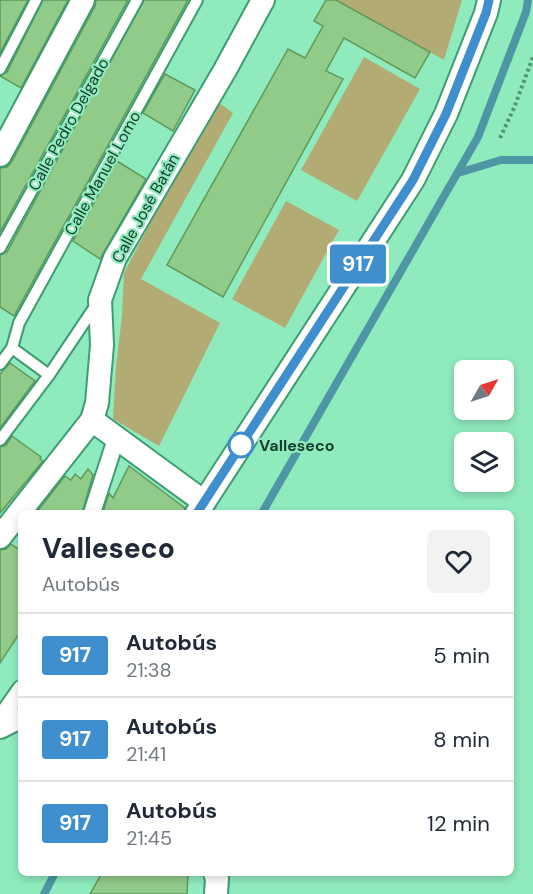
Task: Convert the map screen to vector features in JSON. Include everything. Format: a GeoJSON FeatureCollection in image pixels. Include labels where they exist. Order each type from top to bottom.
{"type":"FeatureCollection","features":[{"type":"Feature","properties":{"kind":"street"},"geometry":{"type":"LineString","coordinates":[[0,155],[83,0]]}},
{"type":"Feature","properties":{"kind":"street","name":"Calle José Batán"},"geometry":{"type":"LineString","coordinates":[[100,300],[115,258],[225,70],[263,0]]}},
{"type":"Feature","properties":{"kind":"street"},"geometry":{"type":"LineString","coordinates":[[92,420],[201,508],[413,180],[446,114],[489,0]]}},
{"type":"Feature","properties":{"kind":"street"},"geometry":{"type":"LineString","coordinates":[[21,510],[92,420],[98,403],[102,345],[100,300]]}},
{"type":"Feature","properties":{"kind":"street"},"geometry":{"type":"LineString","coordinates":[[93,510],[116,439]]}},
{"type":"Feature","properties":{"kind":"street"},"geometry":{"type":"LineString","coordinates":[[0,537],[18,514]]}},
{"type":"Feature","properties":{"kind":"street"},"geometry":{"type":"LineString","coordinates":[[0,718],[18,693]]}},
{"type":"Feature","properties":{"kind":"street"},"geometry":{"type":"LineString","coordinates":[[0,727],[18,719]]}},
{"type":"Feature","properties":{"kind":"street"},"geometry":{"type":"LineString","coordinates":[[216,876],[216,894]]}},
{"type":"Feature","properties":{"kind":"lane"},"geometry":{"type":"LineString","coordinates":[[0,69],[36,0]]}},
{"type":"Feature","properties":{"kind":"lane","name":"Calle Pedro Delgado"},"geometry":{"type":"LineString","coordinates":[[0,248],[136,0]]}},
{"type":"Feature","properties":{"kind":"lane","name":"Calle Manuel Lomo"},"geometry":{"type":"LineString","coordinates":[[0,364],[12,348],[19,323],[197,0]]}},
{"type":"Feature","properties":{"kind":"lane","name":"Calle José Batán"},"geometry":{"type":"LineString","coordinates":[[0,440],[49,375],[100,300]]}},
{"type":"Feature","properties":{"kind":"lane"},"geometry":{"type":"LineString","coordinates":[[12,348],[49,375]]}},
{"type":"Feature","properties":{"kind":"path"},"geometry":{"type":"LineString","coordinates":[[500,138],[533,57]]}},
{"type":"Feature","properties":{"kind":"shaded area"},"geometry":{"type":"Polygon","coordinates":[[[336,0],[462,0],[444,60],[336,0]]]}},
{"type":"Feature","properties":{"kind":"shaded area"},"geometry":{"type":"Polygon","coordinates":[[[364,57],[420,89],[357,201],[301,170],[364,57]]]}},
{"type":"Feature","properties":{"kind":"shaded area"},"geometry":{"type":"Polygon","coordinates":[[[215,100],[233,113],[141,279],[220,323],[159,446],[113,419],[124,273],[215,100]]]}},
{"type":"Feature","properties":{"kind":"shaded area"},"geometry":{"type":"Polygon","coordinates":[[[286,201],[339,230],[285,328],[232,299],[286,201]]]}},
{"type":"Feature","properties":{"kind":"building"},"geometry":{"type":"Polygon","coordinates":[[[0,0],[28,0],[0,53],[0,0]]]}},
{"type":"Feature","properties":{"kind":"building"},"geometry":{"type":"Polygon","coordinates":[[[43,0],[68,0],[21,88],[0,76],[7,72],[43,0]]]}},
{"type":"Feature","properties":{"kind":"building"},"geometry":{"type":"Polygon","coordinates":[[[96,0],[128,0],[0,232],[0,168],[7,167],[12,161],[95,6],[96,0]]]}},
{"type":"Feature","properties":{"kind":"building"},"geometry":{"type":"Polygon","coordinates":[[[144,0],[188,0],[14,316],[0,307],[0,255],[7,252],[144,0]]]}},
{"type":"Feature","properties":{"kind":"building"},"geometry":{"type":"Polygon","coordinates":[[[326,0],[336,0],[430,52],[415,78],[344,38],[326,71],[343,79],[223,297],[167,265],[288,49],[305,58],[323,26],[314,21],[326,0]]]}},
{"type":"Feature","properties":{"kind":"building"},"geometry":{"type":"Polygon","coordinates":[[[165,74],[195,90],[173,131],[143,113],[165,74]]]}},
{"type":"Feature","properties":{"kind":"building"},"geometry":{"type":"Polygon","coordinates":[[[117,161],[146,179],[100,259],[73,241],[117,161]]]}},
{"type":"Feature","properties":{"kind":"building"},"geometry":{"type":"Polygon","coordinates":[[[10,363],[35,381],[0,428],[0,374],[10,363]]]}},
{"type":"Feature","properties":{"kind":"building"},"geometry":{"type":"Polygon","coordinates":[[[12,436],[41,457],[43,461],[0,513],[0,447],[6,445],[12,436]]]}},
{"type":"Feature","properties":{"kind":"building"},"geometry":{"type":"Polygon","coordinates":[[[129,466],[185,508],[185,510],[104,510],[109,493],[113,498],[129,466]]]}},
{"type":"Feature","properties":{"kind":"building"},"geometry":{"type":"Polygon","coordinates":[[[88,469],[93,475],[83,510],[38,510],[65,476],[71,480],[75,474],[81,479],[88,469]]]}},
{"type":"Feature","properties":{"kind":"building"},"geometry":{"type":"Polygon","coordinates":[[[11,544],[18,549],[18,636],[0,663],[0,550],[6,549],[11,544]]]}},
{"type":"Feature","properties":{"kind":"building"},"geometry":{"type":"Polygon","coordinates":[[[100,876],[188,876],[187,894],[90,894],[100,876]]]}},
{"type":"Feature","properties":{"kind":"waterway"},"geometry":{"type":"LineString","coordinates":[[264,510],[478,137],[526,12],[528,0]]}},
{"type":"Feature","properties":{"kind":"waterway"},"geometry":{"type":"LineString","coordinates":[[458,173],[501,160],[533,160]]}},
{"type":"Feature","properties":{"kind":"waterway"},"geometry":{"type":"LineString","coordinates":[[44,894],[53,876]]}},
{"type":"Feature","properties":{"kind":"bus line","name":"917"},"geometry":{"type":"LineString","coordinates":[[199,510],[413,180],[446,114],[489,0]]}},
{"type":"Feature","properties":{"kind":"place","name":"Valleseco"},"geometry":{"type":"Point","coordinates":[241,445]}}]}
